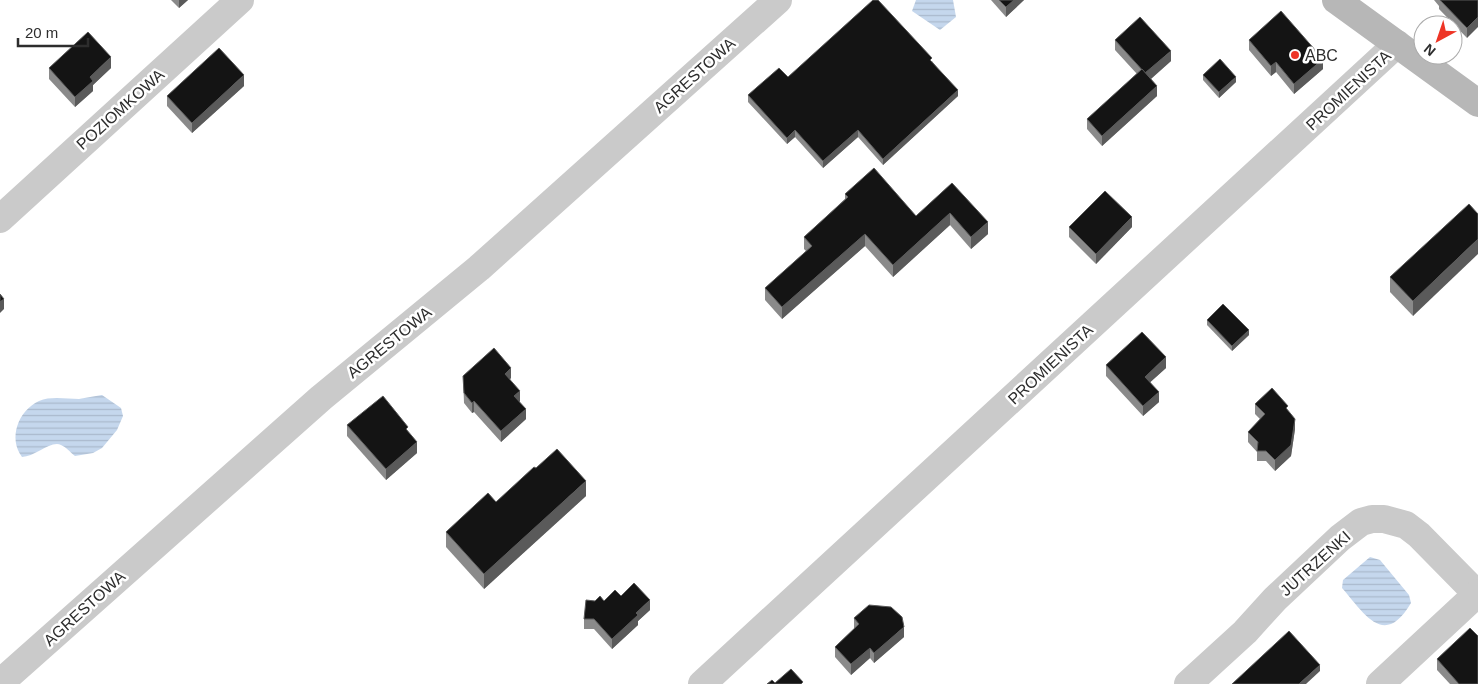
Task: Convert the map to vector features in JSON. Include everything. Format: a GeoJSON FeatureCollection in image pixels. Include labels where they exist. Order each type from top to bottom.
{"type":"FeatureCollection","features":[{"type":"Feature","properties":{"kind":"street","name":"POZIOMKOWA"},"geometry":{"type":"LineString","coordinates":[[0,219],[240,0]]}},
{"type":"Feature","properties":{"kind":"street","name":"AGRESTOWA"},"geometry":{"type":"LineString","coordinates":[[0,683],[320,398],[479,268],[778,0]]}},
{"type":"Feature","properties":{"kind":"street"},"geometry":{"type":"LineString","coordinates":[[1336,0],[1478,103]]}},
{"type":"Feature","properties":{"kind":"street","name":"PROMIENISTA"},"geometry":{"type":"LineString","coordinates":[[702,684],[1398,44]]}},
{"type":"Feature","properties":{"kind":"street","name":"JUTRZENKI"},"geometry":{"type":"LineString","coordinates":[[1188,684],[1245,632],[1275,599],[1361,522],[1372,519],[1384,519],[1406,525],[1419,535],[1477,594],[1380,684]]}},
{"type":"Feature","properties":{"kind":"water"},"geometry":{"type":"Polygon","coordinates":[[[916,0],[953,0],[956,17],[940,30],[912,11],[916,0]]]}},
{"type":"Feature","properties":{"kind":"water"},"geometry":{"type":"Polygon","coordinates":[[[102,395],[121,408],[123,416],[117,430],[102,448],[93,453],[75,456],[65,447],[57,444],[22,457],[16,442],[17,426],[32,405],[48,399],[79,399],[102,395]]]}},
{"type":"Feature","properties":{"kind":"water"},"geometry":{"type":"Polygon","coordinates":[[[1370,557],[1380,560],[1409,595],[1411,603],[1401,617],[1392,624],[1383,625],[1366,616],[1342,588],[1343,580],[1370,557]]]}},
{"type":"Feature","properties":{"kind":"building"},"geometry":{"type":"Polygon","coordinates":[[[873,0],[878,0],[932,58],[930,60],[958,90],[883,159],[858,130],[823,161],[795,130],[787,138],[748,95],[779,68],[788,77],[873,0]]]}},
{"type":"Feature","properties":{"kind":"building"},"geometry":{"type":"Polygon","coordinates":[[[999,0],[1014,0],[1006,7],[999,0]]]}},
{"type":"Feature","properties":{"kind":"building"},"geometry":{"type":"Polygon","coordinates":[[[1440,0],[1478,0],[1478,17],[1467,28],[1463,24],[1463,15],[1454,15],[1440,0]]]}},
{"type":"Feature","properties":{"kind":"building"},"geometry":{"type":"Polygon","coordinates":[[[1281,11],[1323,59],[1294,84],[1276,62],[1271,66],[1249,40],[1281,11]]]}},
{"type":"Feature","properties":{"kind":"building"},"geometry":{"type":"Polygon","coordinates":[[[1140,17],[1171,51],[1145,73],[1115,40],[1140,17]]]}},
{"type":"Feature","properties":{"kind":"building"},"geometry":{"type":"Polygon","coordinates":[[[88,32],[111,57],[90,77],[93,81],[75,97],[49,68],[88,32]]]}},
{"type":"Feature","properties":{"kind":"building"},"geometry":{"type":"Polygon","coordinates":[[[219,48],[244,75],[192,123],[167,96],[219,48]]]}},
{"type":"Feature","properties":{"kind":"building"},"geometry":{"type":"Polygon","coordinates":[[[1220,59],[1236,77],[1219,92],[1203,75],[1220,59]]]}},
{"type":"Feature","properties":{"kind":"building"},"geometry":{"type":"Polygon","coordinates":[[[1142,69],[1157,86],[1102,136],[1087,119],[1142,69]]]}},
{"type":"Feature","properties":{"kind":"building"},"geometry":{"type":"Polygon","coordinates":[[[874,168],[916,216],[952,183],[988,222],[971,237],[950,213],[893,265],[865,234],[782,307],[765,288],[812,246],[804,237],[848,197],[845,194],[874,168]]]}},
{"type":"Feature","properties":{"kind":"building"},"geometry":{"type":"Polygon","coordinates":[[[1105,191],[1132,217],[1096,254],[1069,227],[1105,191]]]}},
{"type":"Feature","properties":{"kind":"building"},"geometry":{"type":"Polygon","coordinates":[[[1469,204],[1478,214],[1478,239],[1413,301],[1390,277],[1469,204]]]}},
{"type":"Feature","properties":{"kind":"building"},"geometry":{"type":"Polygon","coordinates":[[[0,294],[4,299],[0,302],[0,294]]]}},
{"type":"Feature","properties":{"kind":"building"},"geometry":{"type":"Polygon","coordinates":[[[1223,304],[1249,330],[1232,346],[1207,320],[1223,304]]]}},
{"type":"Feature","properties":{"kind":"building"},"geometry":{"type":"Polygon","coordinates":[[[1142,332],[1166,357],[1145,377],[1159,392],[1143,406],[1106,365],[1142,332]]]}},
{"type":"Feature","properties":{"kind":"building"},"geometry":{"type":"Polygon","coordinates":[[[494,348],[511,368],[505,374],[520,391],[514,396],[526,409],[501,431],[474,401],[472,403],[464,393],[463,376],[494,348]]]}},
{"type":"Feature","properties":{"kind":"building"},"geometry":{"type":"Polygon","coordinates":[[[1272,388],[1288,406],[1286,408],[1295,419],[1291,445],[1275,460],[1266,451],[1257,451],[1258,442],[1248,432],[1265,414],[1255,404],[1272,388]]]}},
{"type":"Feature","properties":{"kind":"building"},"geometry":{"type":"Polygon","coordinates":[[[383,396],[408,427],[406,429],[417,442],[386,469],[347,425],[383,396]]]}},
{"type":"Feature","properties":{"kind":"building"},"geometry":{"type":"Polygon","coordinates":[[[557,449],[586,481],[484,574],[446,532],[488,493],[496,502],[557,449]]]}},
{"type":"Feature","properties":{"kind":"building"},"geometry":{"type":"Polygon","coordinates":[[[634,583],[650,600],[636,613],[638,615],[612,639],[594,619],[584,619],[586,600],[595,601],[600,596],[604,601],[615,590],[621,596],[634,583]]]}},
{"type":"Feature","properties":{"kind":"building"},"geometry":{"type":"Polygon","coordinates":[[[869,605],[891,607],[902,617],[904,627],[874,653],[870,648],[851,664],[835,647],[859,624],[854,618],[869,605]]]}},
{"type":"Feature","properties":{"kind":"building"},"geometry":{"type":"Polygon","coordinates":[[[1470,628],[1478,636],[1478,684],[1459,684],[1437,659],[1470,628]]]}},
{"type":"Feature","properties":{"kind":"building"},"geometry":{"type":"Polygon","coordinates":[[[1289,631],[1320,665],[1299,684],[1232,684],[1289,631]]]}},
{"type":"Feature","properties":{"kind":"building"},"geometry":{"type":"Polygon","coordinates":[[[791,669],[803,682],[801,684],[767,684],[772,680],[775,683],[791,669]]]}},
{"type":"Feature","properties":{"kind":"place","name":"ABC"},"geometry":{"type":"Point","coordinates":[1295,55]}}]}
